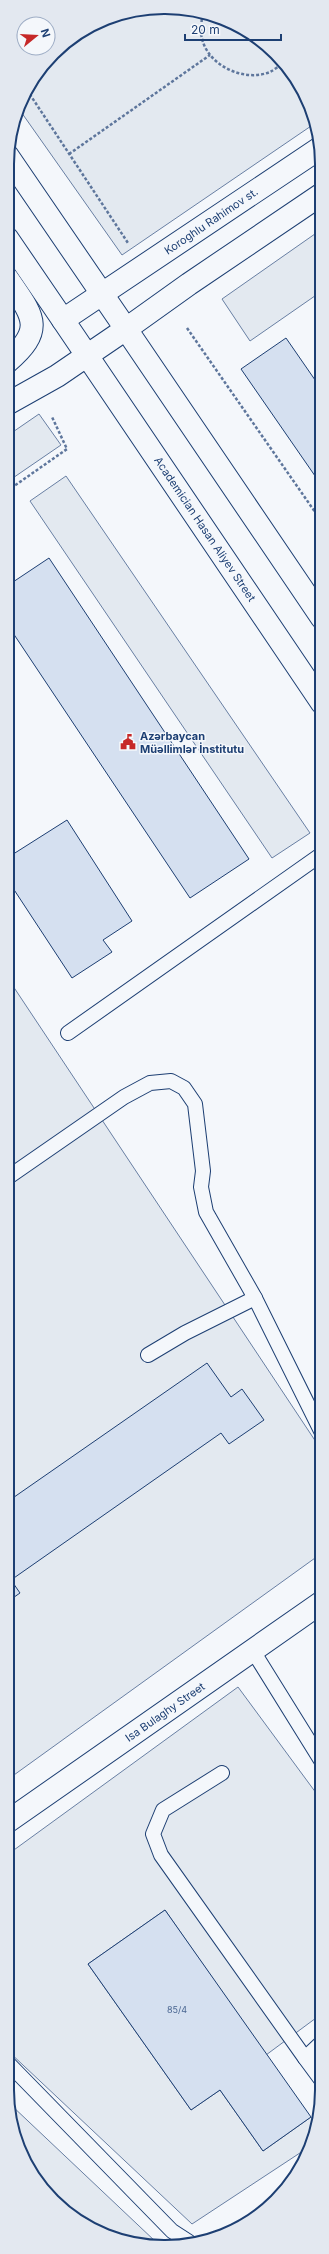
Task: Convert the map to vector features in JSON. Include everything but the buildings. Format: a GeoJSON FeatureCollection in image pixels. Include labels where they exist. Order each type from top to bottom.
{"type":"FeatureCollection","features":[{"type":"Feature","properties":{"kind":"main road","name":"Koroghlu Rahimov st."},"geometry":{"type":"LineString","coordinates":[[63,320],[315,152]]}},
{"type":"Feature","properties":{"kind":"main road"},"geometry":{"type":"LineString","coordinates":[[14,165],[315,608]]}},
{"type":"Feature","properties":{"kind":"main road"},"geometry":{"type":"LineString","coordinates":[[14,400],[88,356],[189,284],[315,199]]}},
{"type":"Feature","properties":{"kind":"main road"},"geometry":{"type":"LineString","coordinates":[[14,248],[63,320]]}},
{"type":"Feature","properties":{"kind":"main road"},"geometry":{"type":"LineString","coordinates":[[14,288],[27,308],[32,320],[33,328],[30,339],[14,356]]}},
{"type":"Feature","properties":{"kind":"main road","name":"Academician Hasan Aliyev Street"},"geometry":{"type":"LineString","coordinates":[[63,320],[315,692]]}},
{"type":"Feature","properties":{"kind":"main road","name":"Isa Bulaghy Street"},"geometry":{"type":"LineString","coordinates":[[14,1817],[315,1607]]}},
{"type":"Feature","properties":{"kind":"lane"},"geometry":{"type":"LineString","coordinates":[[68,1033],[315,859]]}},
{"type":"Feature","properties":{"kind":"lane"},"geometry":{"type":"LineString","coordinates":[[14,1173],[124,1097],[150,1083],[171,1081],[184,1088],[195,1104],[203,1171],[202,1187],[206,1212],[255,1298],[315,1419]]}},
{"type":"Feature","properties":{"kind":"lane"},"geometry":{"type":"LineString","coordinates":[[148,1355],[185,1333],[255,1298]]}},
{"type":"Feature","properties":{"kind":"lane"},"geometry":{"type":"LineString","coordinates":[[253,1650],[315,1751]]}},
{"type":"Feature","properties":{"kind":"lane"},"geometry":{"type":"LineString","coordinates":[[222,1773],[163,1810],[154,1834],[161,1855],[315,2072]]}},
{"type":"Feature","properties":{"kind":"lane"},"geometry":{"type":"LineString","coordinates":[[305,2058],[315,2049]]}},
{"type":"Feature","properties":{"kind":"lane"},"geometry":{"type":"LineString","coordinates":[[14,2069],[172,2231],[184,2239]]}},
{"type":"Feature","properties":{"kind":"path"},"geometry":{"type":"LineString","coordinates":[[202,19],[201,34],[210,55],[226,70],[249,76],[270,72],[279,66]]}},
{"type":"Feature","properties":{"kind":"path"},"geometry":{"type":"LineString","coordinates":[[69,154],[210,55]]}},
{"type":"Feature","properties":{"kind":"path"},"geometry":{"type":"LineString","coordinates":[[31,96],[130,247]]}},
{"type":"Feature","properties":{"kind":"path"},"geometry":{"type":"LineString","coordinates":[[187,328],[315,512]]}},
{"type":"Feature","properties":{"kind":"path"},"geometry":{"type":"LineString","coordinates":[[14,486],[67,449],[52,417]]}},
{"type":"Feature","properties":{"kind":"shaded area"},"geometry":{"type":"Polygon","coordinates":[[[174,14],[203,19],[222,25],[240,34],[264,51],[278,65],[295,89],[304,107],[310,127],[122,255],[23,114],[34,89],[51,65],[65,51],[81,39],[107,25],[126,19],[145,15],[174,14]]]}},
{"type":"Feature","properties":{"kind":"shaded area"},"geometry":{"type":"Polygon","coordinates":[[[315,234],[315,296],[250,341],[222,299],[315,234]]]}},
{"type":"Feature","properties":{"kind":"shaded area"},"geometry":{"type":"Polygon","coordinates":[[[39,414],[61,445],[14,477],[14,431],[39,414]]]}},
{"type":"Feature","properties":{"kind":"shaded area"},"geometry":{"type":"Polygon","coordinates":[[[66,476],[310,833],[272,858],[30,501],[66,476]]]}},
{"type":"Feature","properties":{"kind":"shaded area"},"geometry":{"type":"Polygon","coordinates":[[[14,988],[315,1440],[315,1558],[14,1775],[14,988]]]}},
{"type":"Feature","properties":{"kind":"shaded area"},"geometry":{"type":"Polygon","coordinates":[[[238,1687],[315,1792],[315,2019],[266,2055],[165,1910],[88,1964],[191,2110],[220,2090],[263,2151],[311,2117],[310,2128],[301,2152],[192,2224],[14,2057],[14,1850],[238,1687]]]}},
{"type":"Feature","properties":{"kind":"shaded area"},"geometry":{"type":"Polygon","coordinates":[[[15,2109],[154,2240],[126,2235],[107,2229],[89,2220],[65,2203],[51,2189],[34,2165],[25,2147],[15,2109]]]}},
{"type":"Feature","properties":{"kind":"place","name":"Azərbaycan Müəllimlər İnstitutu"},"geometry":{"type":"Point","coordinates":[128,742]}}]}
